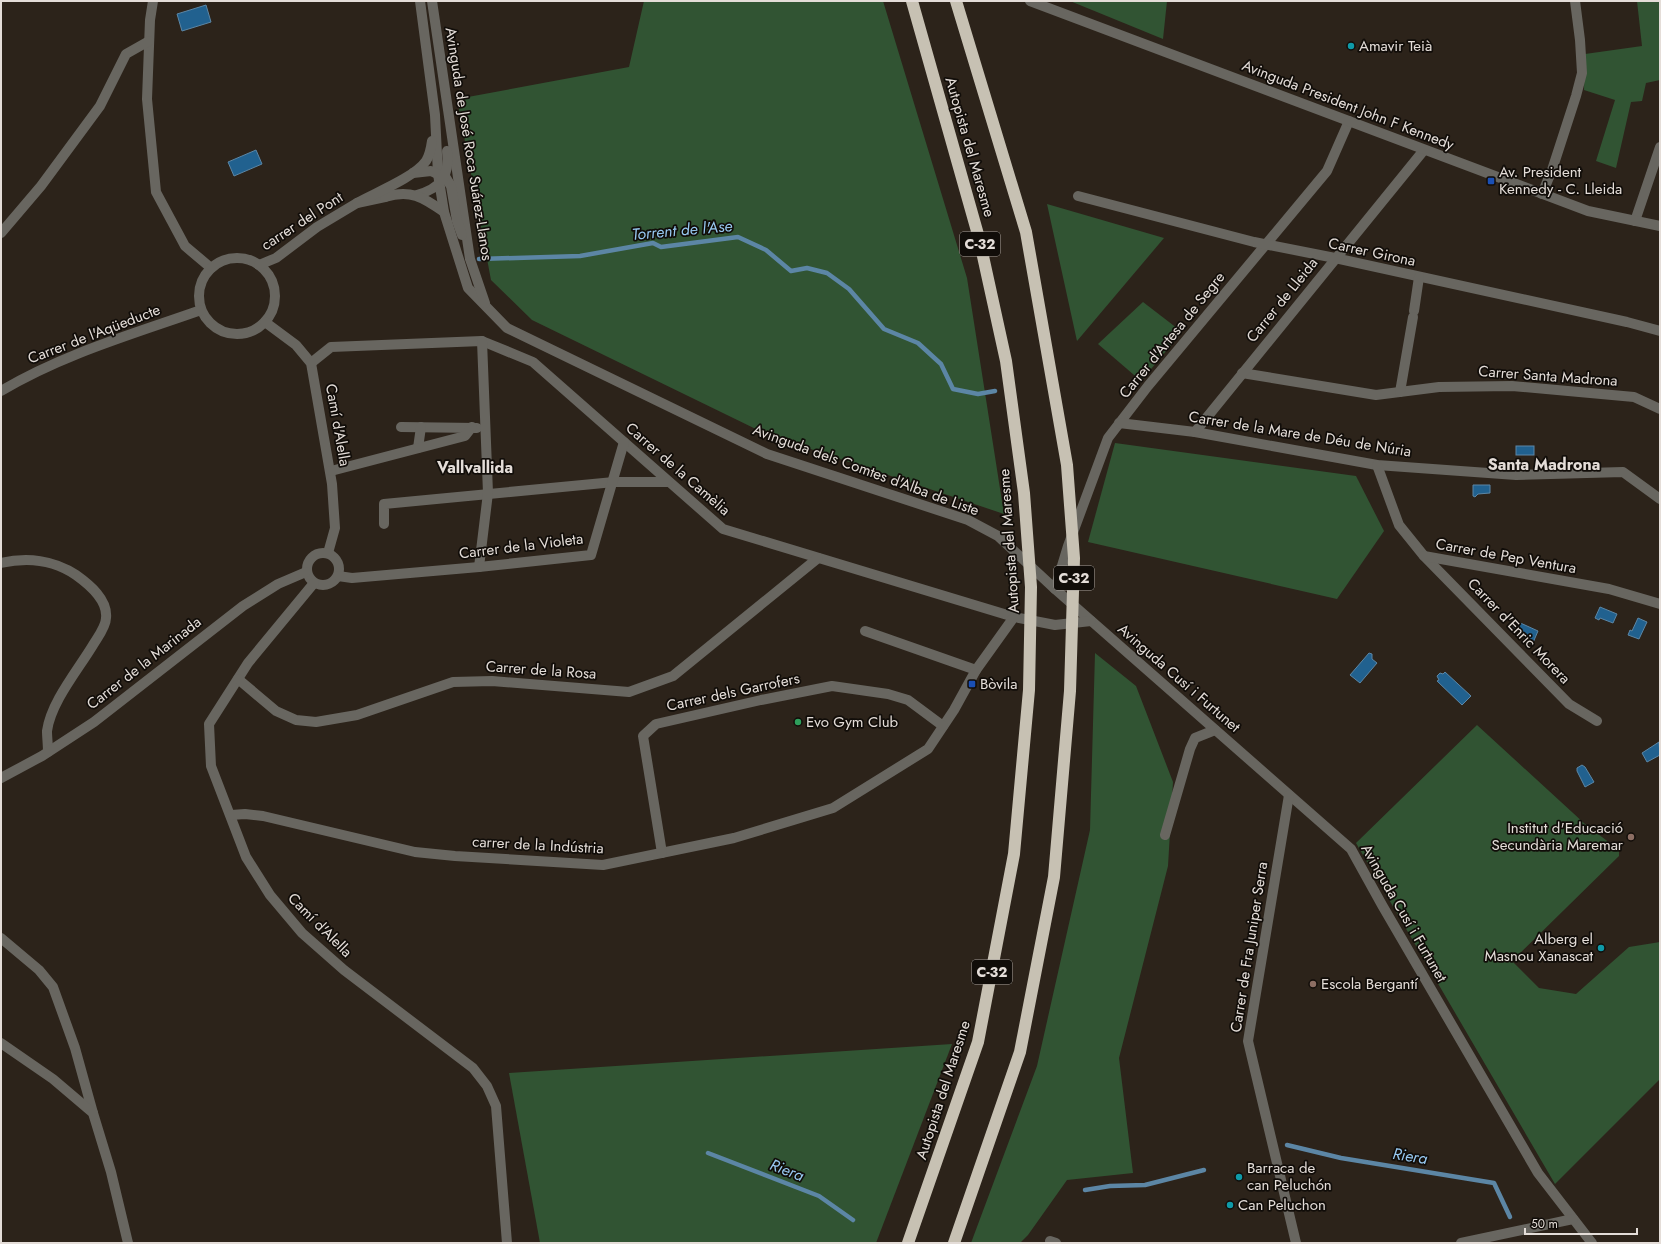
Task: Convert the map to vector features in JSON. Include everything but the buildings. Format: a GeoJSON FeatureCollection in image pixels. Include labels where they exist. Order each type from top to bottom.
{"type":"FeatureCollection","features":[{"type":"Feature","properties":{"kind":"highway","name":"Autopista del Maresme"},"geometry":{"type":"LineString","coordinates":[[908,1243],[978,1042],[1014,854],[1029,690],[1031,587],[1024,493],[1006,361],[979,238],[912,1]]}},
{"type":"Feature","properties":{"kind":"highway","name":"Autopista del Maresme"},"geometry":{"type":"LineString","coordinates":[[954,1243],[1020,1052],[1054,877],[1070,691],[1074,558],[1067,465],[1026,232],[956,1]]}},
{"type":"Feature","properties":{"kind":"street"},"geometry":{"type":"LineString","coordinates":[[153,1],[150,20],[146,99],[156,192],[185,246],[211,268]]}},
{"type":"Feature","properties":{"kind":"street","name":"Avinguda de José Roca Suárez-Llanos"},"geometry":{"type":"LineString","coordinates":[[420,1],[435,115],[444,212],[468,288],[486,307]]}},
{"type":"Feature","properties":{"kind":"street","name":"Avinguda de José Roca Suárez-Llanos"},"geometry":{"type":"LineString","coordinates":[[432,1],[470,259],[486,307]]}},
{"type":"Feature","properties":{"kind":"street","name":"Avinguda President John F Kennedy"},"geometry":{"type":"LineString","coordinates":[[1030,1],[1588,211],[1660,226]]}},
{"type":"Feature","properties":{"kind":"street"},"geometry":{"type":"LineString","coordinates":[[1542,194],[1552,170],[1576,96],[1582,72],[1575,1]]}},
{"type":"Feature","properties":{"kind":"street"},"geometry":{"type":"LineString","coordinates":[[1,233],[41,186],[100,106],[126,54],[149,42]]}},
{"type":"Feature","properties":{"kind":"street"},"geometry":{"type":"LineString","coordinates":[[418,195],[434,188],[446,174],[449,163],[438,83],[442,70]]}},
{"type":"Feature","properties":{"kind":"street"},"geometry":{"type":"LineString","coordinates":[[358,203],[413,173],[426,162],[431,151],[435,115]]}},
{"type":"Feature","properties":{"kind":"street","name":"Carrer d'Artesa de Segre"},"geometry":{"type":"LineString","coordinates":[[1055,589],[1068,546],[1108,438],[1148,386],[1328,171],[1349,121]]}},
{"type":"Feature","properties":{"kind":"street"},"geometry":{"type":"LineString","coordinates":[[1635,221],[1660,147]]}},
{"type":"Feature","properties":{"kind":"street","name":"Carrer de Lleida"},"geometry":{"type":"LineString","coordinates":[[1195,432],[1424,150]]}},
{"type":"Feature","properties":{"kind":"street"},"geometry":{"type":"LineString","coordinates":[[413,173],[430,171],[441,178],[446,178],[450,186],[457,220],[470,259]]}},
{"type":"Feature","properties":{"kind":"street","name":"carrer del Pont"},"geometry":{"type":"LineString","coordinates":[[259,265],[276,258],[317,227],[358,203],[398,193],[418,195]]}},
{"type":"Feature","properties":{"kind":"street"},"geometry":{"type":"LineString","coordinates":[[418,195],[444,212]]}},
{"type":"Feature","properties":{"kind":"street","name":"Carrer Girona"},"geometry":{"type":"LineString","coordinates":[[1078,196],[1266,245],[1336,258],[1627,322],[1660,331]]}},
{"type":"Feature","properties":{"kind":"street"},"geometry":{"type":"LineString","coordinates":[[234,258],[247,260],[259,265],[267,273],[275,294],[274,305],[270,315],[265,322],[252,331],[240,334],[228,334],[216,329],[207,321],[201,310],[198,299],[199,288],[203,277],[211,268],[222,261],[234,258]]}},
{"type":"Feature","properties":{"kind":"street"},"geometry":{"type":"LineString","coordinates":[[1400,392],[1419,277]]}},
{"type":"Feature","properties":{"kind":"street","name":"Avinguda dels Comtes d'Alba de Liste"},"geometry":{"type":"LineString","coordinates":[[486,307],[507,328],[767,454],[968,520],[998,536],[1055,589]]}},
{"type":"Feature","properties":{"kind":"street","name":"Carrer de l'Aqüeducte"},"geometry":{"type":"LineString","coordinates":[[1,391],[22,378],[54,363],[201,310]]}},
{"type":"Feature","properties":{"kind":"street","name":"Camí d'Alella"},"geometry":{"type":"LineString","coordinates":[[265,322],[296,345],[311,363],[331,471],[335,528],[328,553]]}},
{"type":"Feature","properties":{"kind":"street"},"geometry":{"type":"LineString","coordinates":[[311,363],[331,347],[482,341],[488,493],[479,567]]}},
{"type":"Feature","properties":{"kind":"street","name":"Carrer de la Camèlia"},"geometry":{"type":"LineString","coordinates":[[482,341],[533,362],[722,529],[1014,617],[1055,625],[1091,621]]}},
{"type":"Feature","properties":{"kind":"street","name":"Carrer Santa Madrona"},"geometry":{"type":"LineString","coordinates":[[1242,373],[1376,395],[1439,386],[1512,386],[1634,397],[1660,409]]}},
{"type":"Feature","properties":{"kind":"street","name":"Carrer de la Mare de Déu de Núria"},"geometry":{"type":"LineString","coordinates":[[1119,423],[1195,432],[1377,465],[1516,475],[1623,472],[1660,499]]}},
{"type":"Feature","properties":{"kind":"street"},"geometry":{"type":"LineString","coordinates":[[401,427],[485,428]]}},
{"type":"Feature","properties":{"kind":"street"},"geometry":{"type":"LineString","coordinates":[[418,448],[421,427]]}},
{"type":"Feature","properties":{"kind":"street"},"geometry":{"type":"LineString","coordinates":[[331,471],[465,436],[472,427]]}},
{"type":"Feature","properties":{"kind":"street","name":"Carrer de la Violeta"},"geometry":{"type":"LineString","coordinates":[[338,576],[352,578],[479,567],[591,555],[614,482],[624,442]]}},
{"type":"Feature","properties":{"kind":"street","name":"Carrer de Pep Ventura"},"geometry":{"type":"LineString","coordinates":[[1377,465],[1399,525],[1424,556],[1609,589],[1660,604]]}},
{"type":"Feature","properties":{"kind":"street"},"geometry":{"type":"LineString","coordinates":[[384,524],[384,504],[614,482],[668,482]]}},
{"type":"Feature","properties":{"kind":"street"},"geometry":{"type":"LineString","coordinates":[[322,552],[328,553],[338,562],[339,571],[338,576],[329,584],[322,586],[310,580],[306,572],[308,561],[312,557],[322,552]]}},
{"type":"Feature","properties":{"kind":"street","name":"Carrer d'Enric Morera"},"geometry":{"type":"LineString","coordinates":[[1424,556],[1569,704],[1597,721]]}},
{"type":"Feature","properties":{"kind":"street","name":"Carrer de la Rosa"},"geometry":{"type":"LineString","coordinates":[[238,678],[276,711],[296,720],[316,722],[357,715],[453,682],[492,681],[630,692],[673,676],[818,558]]}},
{"type":"Feature","properties":{"kind":"street"},"geometry":{"type":"LineString","coordinates":[[1,562],[16,559],[46,561],[68,569],[87,582],[100,598],[106,609],[106,620],[99,634],[71,678],[51,716],[47,732],[48,752]]}},
{"type":"Feature","properties":{"kind":"street","name":"Carrer de la Marinada"},"geometry":{"type":"LineString","coordinates":[[1,778],[48,752],[94,722],[243,606],[278,584],[306,572]]}},
{"type":"Feature","properties":{"kind":"street","name":"Camí d'Alella"},"geometry":{"type":"LineString","coordinates":[[314,583],[248,663],[209,724],[210,766],[231,815],[246,857],[270,896],[302,933],[344,970],[473,1068],[487,1086],[496,1106],[507,1243]]}},
{"type":"Feature","properties":{"kind":"street","name":"Avinguda Cusí i Furtunet"},"geometry":{"type":"LineString","coordinates":[[1055,589],[1351,849],[1538,1173],[1592,1243]]}},
{"type":"Feature","properties":{"kind":"street","name":"carrer de la Indústria"},"geometry":{"type":"LineString","coordinates":[[231,815],[263,816],[415,852],[455,856],[604,865],[734,838],[833,808],[928,749],[954,710],[976,670],[1014,617]]}},
{"type":"Feature","properties":{"kind":"street"},"geometry":{"type":"LineString","coordinates":[[865,631],[976,670]]}},
{"type":"Feature","properties":{"kind":"street","name":"Carrer dels Garrofers"},"geometry":{"type":"LineString","coordinates":[[662,853],[643,736],[656,724],[761,700],[832,686],[888,694],[908,700],[943,726]]}},
{"type":"Feature","properties":{"kind":"street"},"geometry":{"type":"LineString","coordinates":[[1165,835],[1190,749],[1195,738],[1215,730]]}},
{"type":"Feature","properties":{"kind":"street","name":"Carrer de Fra Juniper Serra"},"geometry":{"type":"LineString","coordinates":[[1289,795],[1248,1041],[1296,1243]]}},
{"type":"Feature","properties":{"kind":"street"},"geometry":{"type":"LineString","coordinates":[[1,938],[39,970],[53,986],[75,1048],[111,1172],[128,1243]]}},
{"type":"Feature","properties":{"kind":"street"},"geometry":{"type":"LineString","coordinates":[[1,1043],[53,1079],[93,1113]]}},
{"type":"Feature","properties":{"kind":"street"},"geometry":{"type":"LineString","coordinates":[[1460,1243],[1573,1219]]}},
{"type":"Feature","properties":{"kind":"green space"},"geometry":{"type":"Polygon","coordinates":[[[644,1],[883,1],[967,278],[1004,514],[766,434],[532,320],[491,280],[457,99],[629,67],[644,1]]]}},
{"type":"Feature","properties":{"kind":"green space"},"geometry":{"type":"Polygon","coordinates":[[[1070,1],[1167,1],[1163,39],[1070,1]]]}},
{"type":"Feature","properties":{"kind":"green space"},"geometry":{"type":"Polygon","coordinates":[[[1637,1],[1660,1],[1660,80],[1646,83],[1642,101],[1631,102],[1616,168],[1596,161],[1615,100],[1584,90],[1585,54],[1642,46],[1637,1]]]}},
{"type":"Feature","properties":{"kind":"green space"},"geometry":{"type":"Polygon","coordinates":[[[1047,204],[1164,238],[1077,341],[1047,204]]]}},
{"type":"Feature","properties":{"kind":"green space"},"geometry":{"type":"Polygon","coordinates":[[[1143,302],[1182,332],[1141,381],[1098,344],[1143,302]]]}},
{"type":"Feature","properties":{"kind":"green space"},"geometry":{"type":"Polygon","coordinates":[[[1115,443],[1356,476],[1384,531],[1337,599],[1088,542],[1115,443]]]}},
{"type":"Feature","properties":{"kind":"green space"},"geometry":{"type":"Polygon","coordinates":[[[1095,653],[1136,686],[1173,782],[1168,866],[1119,1058],[1133,1173],[1067,1180],[1028,1235],[1020,1243],[971,1243],[1037,1066],[1090,830],[1095,653]]]}},
{"type":"Feature","properties":{"kind":"green space"},"geometry":{"type":"Polygon","coordinates":[[[1477,725],[1585,824],[1619,850],[1619,856],[1512,961],[1539,988],[1576,994],[1629,947],[1660,942],[1660,1079],[1555,1184],[1356,843],[1477,725]]]}},
{"type":"Feature","properties":{"kind":"green space"},"geometry":{"type":"Polygon","coordinates":[[[952,1044],[876,1243],[540,1243],[509,1073],[952,1044]]]}},
{"type":"Feature","properties":{"kind":"water"},"geometry":{"type":"Polygon","coordinates":[[[206,5],[211,22],[182,31],[177,14],[206,5]]]}},
{"type":"Feature","properties":{"kind":"water"},"geometry":{"type":"Polygon","coordinates":[[[256,150],[262,164],[234,176],[228,162],[256,150]]]}},
{"type":"Feature","properties":{"kind":"water"},"geometry":{"type":"Polygon","coordinates":[[[1516,446],[1534,446],[1534,455],[1516,455],[1516,446]]]}},
{"type":"Feature","properties":{"kind":"water"},"geometry":{"type":"Polygon","coordinates":[[[1473,485],[1490,485],[1490,493],[1478,494],[1475,497],[1473,496],[1473,485]]]}},
{"type":"Feature","properties":{"kind":"water"},"geometry":{"type":"Polygon","coordinates":[[[1600,607],[1617,614],[1613,623],[1600,618],[1599,620],[1595,618],[1600,607]]]}},
{"type":"Feature","properties":{"kind":"water"},"geometry":{"type":"Polygon","coordinates":[[[1638,618],[1647,622],[1639,639],[1628,635],[1630,630],[1632,631],[1638,618]]]}},
{"type":"Feature","properties":{"kind":"water"},"geometry":{"type":"Polygon","coordinates":[[[1516,621],[1538,631],[1532,645],[1513,627],[1516,621]]]}},
{"type":"Feature","properties":{"kind":"water"},"geometry":{"type":"Polygon","coordinates":[[[1369,653],[1372,654],[1372,659],[1377,663],[1360,683],[1350,675],[1369,653]]]}},
{"type":"Feature","properties":{"kind":"water"},"geometry":{"type":"Polygon","coordinates":[[[1445,672],[1471,696],[1462,705],[1437,681],[1439,680],[1437,676],[1440,673],[1443,674],[1445,672]]]}},
{"type":"Feature","properties":{"kind":"water"},"geometry":{"type":"Polygon","coordinates":[[[1659,742],[1660,755],[1647,762],[1642,753],[1659,742]]]}},
{"type":"Feature","properties":{"kind":"water"},"geometry":{"type":"Polygon","coordinates":[[[1582,765],[1585,767],[1594,782],[1585,787],[1577,771],[1577,768],[1582,765]]]}},
{"type":"Feature","properties":{"kind":"waterway","name":"Torrent de l'Ase"},"geometry":{"type":"LineString","coordinates":[[479,259],[580,256],[653,243],[661,247],[738,237],[766,250],[791,271],[807,268],[827,273],[849,289],[884,329],[918,343],[941,364],[953,389],[978,394],[995,391]]}},
{"type":"Feature","properties":{"kind":"waterway","name":"Riera"},"geometry":{"type":"LineString","coordinates":[[1287,1145],[1341,1158],[1494,1183],[1510,1217]]}},
{"type":"Feature","properties":{"kind":"waterway","name":"Riera"},"geometry":{"type":"LineString","coordinates":[[708,1153],[819,1196],[853,1220]]}},
{"type":"Feature","properties":{"kind":"waterway","name":"Riera"},"geometry":{"type":"LineString","coordinates":[[1085,1190],[1110,1186],[1145,1185],[1204,1170]]}},
{"type":"Feature","properties":{"kind":"place","name":"Amavir Teià"},"geometry":{"type":"Point","coordinates":[1351,46]}},
{"type":"Feature","properties":{"kind":"place","name":"Av. President Kennedy - C. Lleida"},"geometry":{"type":"Point","coordinates":[1491,181]}},
{"type":"Feature","properties":{"kind":"place","name":"Bòvila"},"geometry":{"type":"Point","coordinates":[972,684]}},
{"type":"Feature","properties":{"kind":"place","name":"Evo Gym Club"},"geometry":{"type":"Point","coordinates":[798,722]}},
{"type":"Feature","properties":{"kind":"place","name":"Institut d'Educació Secundària Maremar"},"geometry":{"type":"Point","coordinates":[1631,837]}},
{"type":"Feature","properties":{"kind":"place","name":"Alberg el Masnou Xanascat"},"geometry":{"type":"Point","coordinates":[1601,948]}},
{"type":"Feature","properties":{"kind":"place","name":"Escola Bergantí"},"geometry":{"type":"Point","coordinates":[1313,984]}},
{"type":"Feature","properties":{"kind":"place","name":"Barraca de can Peluchón"},"geometry":{"type":"Point","coordinates":[1239,1177]}},
{"type":"Feature","properties":{"kind":"place","name":"Can Peluchon"},"geometry":{"type":"Point","coordinates":[1230,1205]}},
{"type":"Feature","properties":{"kind":"district","name":"Santa Madrona"},"geometry":{"type":"Point","coordinates":[1544,464]}},
{"type":"Feature","properties":{"kind":"district","name":"Vallvallida"},"geometry":{"type":"Point","coordinates":[475,467]}}]}
